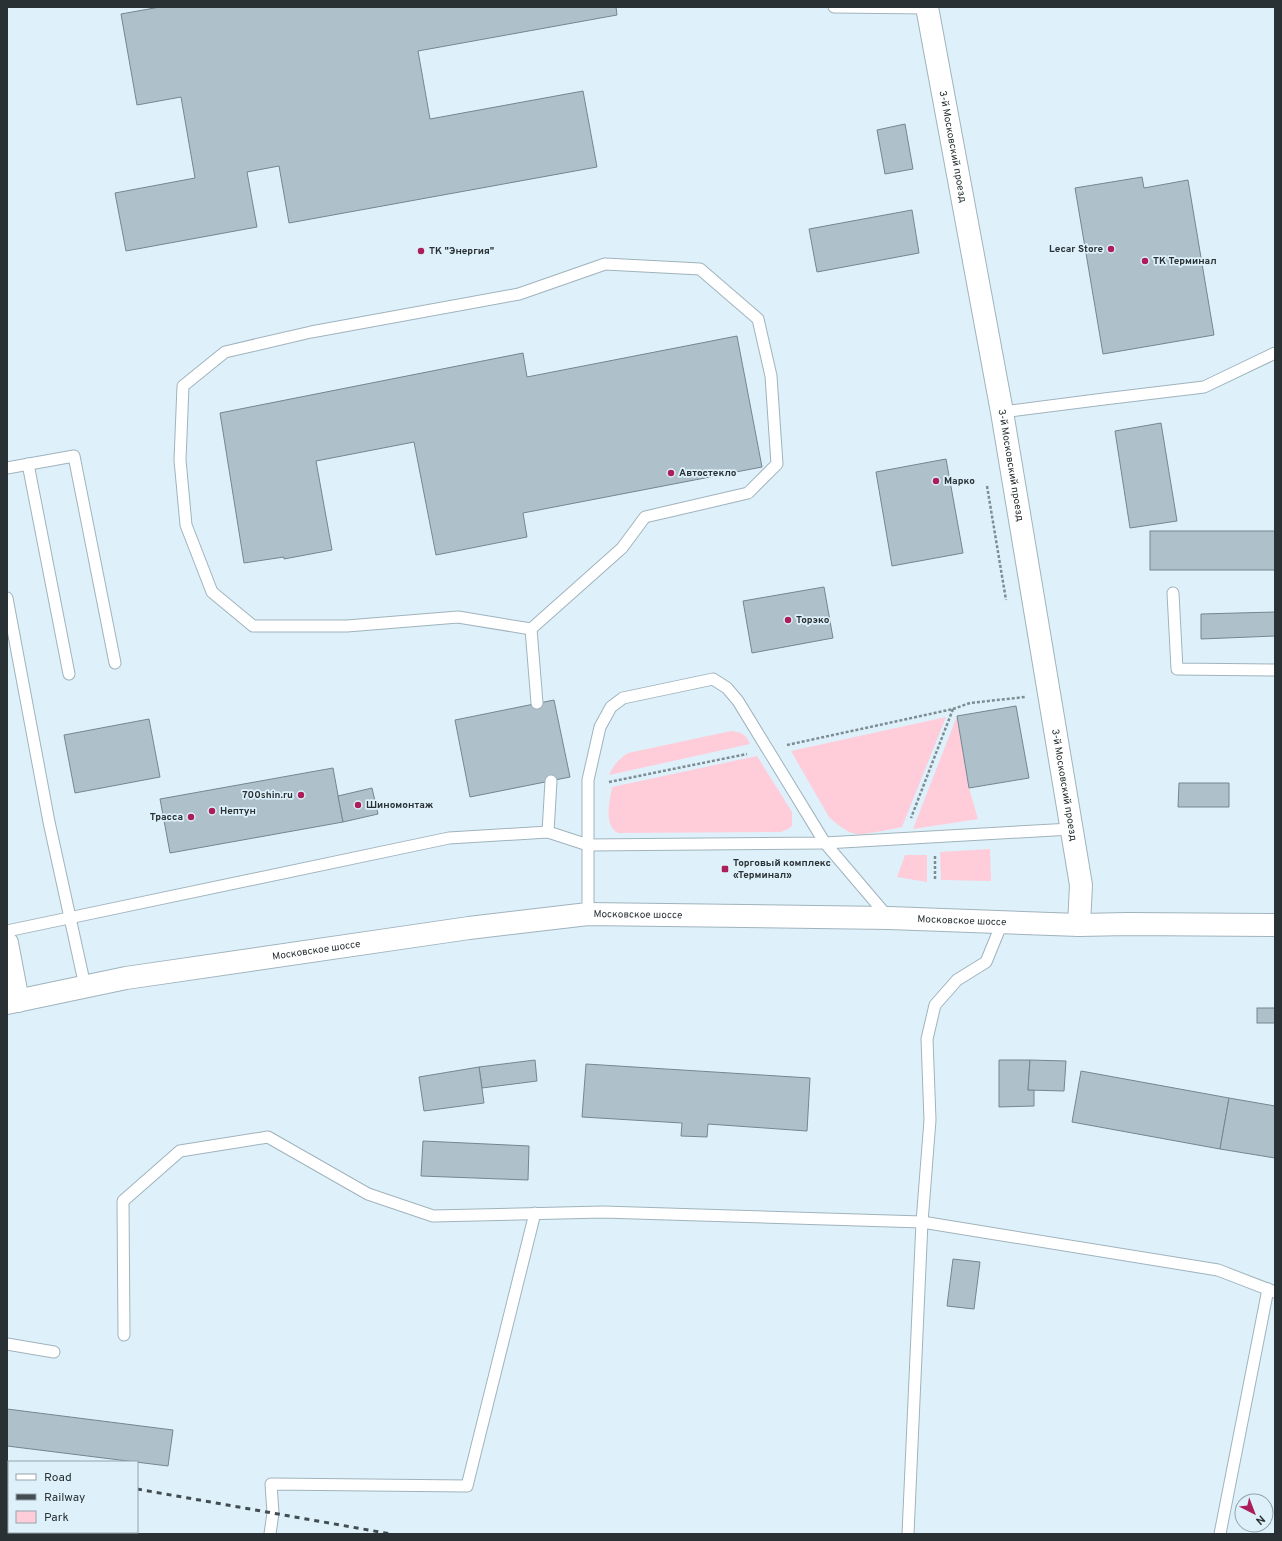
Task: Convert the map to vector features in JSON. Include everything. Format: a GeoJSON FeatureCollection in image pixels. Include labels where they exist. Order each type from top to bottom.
{"type":"FeatureCollection","features":[{"type":"Feature","properties":{"kind":"main road","name":"3-й Московский проезд"},"geometry":{"type":"LineString","coordinates":[[927,8],[1002,412],[1081,885],[1079,925]]}},
{"type":"Feature","properties":{"kind":"main road","name":"Московское шоссе"},"geometry":{"type":"LineString","coordinates":[[12,1002],[134,976],[461,929],[588,914],[889,918],[1079,925],[1275,925]]}},
{"type":"Feature","properties":{"kind":"main road"},"geometry":{"type":"LineString","coordinates":[[7,943],[12,1002]]}},
{"type":"Feature","properties":{"kind":"lane"},"geometry":{"type":"LineString","coordinates":[[834,7],[927,8]]}},
{"type":"Feature","properties":{"kind":"lane"},"geometry":{"type":"LineString","coordinates":[[605,264],[700,269],[758,319],[771,376],[777,464],[748,493],[645,517],[622,548],[531,629],[458,617],[347,626],[253,626],[212,592],[186,525],[180,460],[183,386],[225,352],[311,332],[519,294],[605,264]]}},
{"type":"Feature","properties":{"kind":"lane"},"geometry":{"type":"LineString","coordinates":[[1002,412],[1204,387],[1275,353]]}},
{"type":"Feature","properties":{"kind":"lane"},"geometry":{"type":"LineString","coordinates":[[7,468],[74,456],[115,663]]}},
{"type":"Feature","properties":{"kind":"lane"},"geometry":{"type":"LineString","coordinates":[[28,464],[69,674]]}},
{"type":"Feature","properties":{"kind":"lane"},"geometry":{"type":"LineString","coordinates":[[1173,593],[1177,669],[1275,670]]}},
{"type":"Feature","properties":{"kind":"lane"},"geometry":{"type":"LineString","coordinates":[[7,598],[49,822],[85,986]]}},
{"type":"Feature","properties":{"kind":"lane"},"geometry":{"type":"LineString","coordinates":[[531,629],[537,704]]}},
{"type":"Feature","properties":{"kind":"lane"},"geometry":{"type":"LineString","coordinates":[[588,914],[588,780],[600,727],[611,707],[623,698],[713,679],[727,688],[738,701],[825,843],[889,918]]}},
{"type":"Feature","properties":{"kind":"lane"},"geometry":{"type":"LineString","coordinates":[[548,832],[551,781]]}},
{"type":"Feature","properties":{"kind":"lane"},"geometry":{"type":"LineString","coordinates":[[7,931],[70,919],[449,838],[548,832],[588,845],[825,843],[1071,829]]}},
{"type":"Feature","properties":{"kind":"lane"},"geometry":{"type":"LineString","coordinates":[[908,1534],[922,1222],[930,1120],[927,1039],[935,1005],[957,980],[986,962],[1002,922]]}},
{"type":"Feature","properties":{"kind":"lane"},"geometry":{"type":"LineString","coordinates":[[124,1335],[123,1201],[180,1151],[268,1137],[368,1194],[433,1216],[603,1212],[922,1222],[1218,1270],[1271,1290],[1220,1534]]}},
{"type":"Feature","properties":{"kind":"lane"},"geometry":{"type":"LineString","coordinates":[[270,1534],[273,1513],[271,1484],[467,1486],[535,1213]]}},
{"type":"Feature","properties":{"kind":"lane"},"geometry":{"type":"LineString","coordinates":[[7,1344],[54,1352]]}},
{"type":"Feature","properties":{"kind":"path"},"geometry":{"type":"LineString","coordinates":[[986,480],[999,568],[1007,606]]}},
{"type":"Feature","properties":{"kind":"path"},"geometry":{"type":"LineString","coordinates":[[588,786],[767,750],[953,709],[970,703],[1025,697],[1024,689]]}},
{"type":"Feature","properties":{"kind":"path"},"geometry":{"type":"LineString","coordinates":[[903,839],[953,709]]}},
{"type":"Feature","properties":{"kind":"green space"},"geometry":{"type":"Polygon","coordinates":[[[957,716],[969,788],[978,819],[913,829],[957,716]]]}},
{"type":"Feature","properties":{"kind":"green space"},"geometry":{"type":"Polygon","coordinates":[[[946,717],[902,827],[861,834],[853,833],[842,828],[829,817],[791,751],[946,717]]]}},
{"type":"Feature","properties":{"kind":"green space"},"geometry":{"type":"Polygon","coordinates":[[[731,731],[743,734],[750,744],[609,775],[617,762],[628,753],[731,731]]]}},
{"type":"Feature","properties":{"kind":"green space"},"geometry":{"type":"Polygon","coordinates":[[[757,756],[792,812],[792,826],[788,829],[781,832],[618,833],[610,824],[609,805],[612,787],[757,756]]]}},
{"type":"Feature","properties":{"kind":"green space"},"geometry":{"type":"Polygon","coordinates":[[[990,849],[991,881],[941,880],[940,852],[990,849]]]}},
{"type":"Feature","properties":{"kind":"green space"},"geometry":{"type":"Polygon","coordinates":[[[905,855],[927,855],[927,882],[897,877],[905,855]]]}},
{"type":"Feature","properties":{"kind":"building"},"geometry":{"type":"Polygon","coordinates":[[[160,7],[616,7],[617,15],[418,51],[430,119],[583,91],[597,167],[289,223],[279,166],[247,172],[257,227],[126,251],[115,193],[195,178],[181,97],[137,105],[121,14],[160,7]]]}},
{"type":"Feature","properties":{"kind":"building"},"geometry":{"type":"Polygon","coordinates":[[[905,124],[913,169],[885,174],[877,130],[905,124]]]}},
{"type":"Feature","properties":{"kind":"building","name":"ТК Терминал"},"geometry":{"type":"Polygon","coordinates":[[[1142,177],[1144,188],[1188,180],[1214,335],[1103,354],[1075,188],[1142,177]]]}},
{"type":"Feature","properties":{"kind":"building"},"geometry":{"type":"Polygon","coordinates":[[[912,210],[919,253],[817,272],[809,229],[912,210]]]}},
{"type":"Feature","properties":{"kind":"building"},"geometry":{"type":"Polygon","coordinates":[[[737,336],[762,467],[523,513],[527,537],[436,555],[414,442],[316,461],[332,550],[284,559],[284,557],[244,563],[220,413],[523,353],[527,377],[737,336]]]}},
{"type":"Feature","properties":{"kind":"building"},"geometry":{"type":"Polygon","coordinates":[[[1161,423],[1177,521],[1130,528],[1115,431],[1161,423]]]}},
{"type":"Feature","properties":{"kind":"building"},"geometry":{"type":"Polygon","coordinates":[[[946,459],[963,553],[892,566],[876,472],[946,459]]]}},
{"type":"Feature","properties":{"kind":"building"},"geometry":{"type":"Polygon","coordinates":[[[1150,531],[1275,531],[1275,570],[1150,570],[1150,531]]]}},
{"type":"Feature","properties":{"kind":"building","name":"Торэко"},"geometry":{"type":"Polygon","coordinates":[[[824,587],[833,638],[752,653],[743,601],[824,587]]]}},
{"type":"Feature","properties":{"kind":"building"},"geometry":{"type":"Polygon","coordinates":[[[1275,612],[1275,636],[1201,639],[1201,614],[1275,612]]]}},
{"type":"Feature","properties":{"kind":"building"},"geometry":{"type":"Polygon","coordinates":[[[554,700],[570,777],[470,797],[455,720],[554,700]]]}},
{"type":"Feature","properties":{"kind":"building"},"geometry":{"type":"Polygon","coordinates":[[[1016,706],[1029,778],[969,788],[957,716],[1016,706]]]}},
{"type":"Feature","properties":{"kind":"building"},"geometry":{"type":"Polygon","coordinates":[[[149,719],[160,777],[75,793],[64,735],[149,719]]]}},
{"type":"Feature","properties":{"kind":"building"},"geometry":{"type":"Polygon","coordinates":[[[333,768],[343,822],[170,853],[160,799],[333,768]]]}},
{"type":"Feature","properties":{"kind":"building"},"geometry":{"type":"Polygon","coordinates":[[[1179,783],[1229,783],[1229,807],[1178,807],[1179,783]]]}},
{"type":"Feature","properties":{"kind":"building","name":"Шиномонтаж"},"geometry":{"type":"Polygon","coordinates":[[[372,788],[378,814],[343,822],[338,796],[372,788]]]}},
{"type":"Feature","properties":{"kind":"building"},"geometry":{"type":"Polygon","coordinates":[[[1257,1008],[1275,1008],[1275,1023],[1257,1023],[1257,1008]]]}},
{"type":"Feature","properties":{"kind":"building"},"geometry":{"type":"Polygon","coordinates":[[[535,1060],[537,1081],[482,1088],[479,1067],[535,1060]]]}},
{"type":"Feature","properties":{"kind":"building"},"geometry":{"type":"Polygon","coordinates":[[[999,1060],[1030,1060],[1028,1090],[1034,1090],[1034,1106],[999,1107],[999,1060]]]}},
{"type":"Feature","properties":{"kind":"building"},"geometry":{"type":"Polygon","coordinates":[[[1030,1060],[1066,1061],[1064,1091],[1028,1090],[1030,1060]]]}},
{"type":"Feature","properties":{"kind":"building"},"geometry":{"type":"Polygon","coordinates":[[[586,1064],[810,1078],[807,1131],[708,1124],[707,1137],[681,1136],[682,1123],[582,1117],[586,1064]]]}},
{"type":"Feature","properties":{"kind":"building"},"geometry":{"type":"Polygon","coordinates":[[[479,1067],[484,1103],[424,1111],[419,1077],[479,1067]]]}},
{"type":"Feature","properties":{"kind":"building"},"geometry":{"type":"Polygon","coordinates":[[[1081,1071],[1229,1098],[1220,1149],[1072,1122],[1081,1071]]]}},
{"type":"Feature","properties":{"kind":"building"},"geometry":{"type":"Polygon","coordinates":[[[1229,1098],[1275,1106],[1275,1158],[1220,1149],[1229,1098]]]}},
{"type":"Feature","properties":{"kind":"building"},"geometry":{"type":"Polygon","coordinates":[[[423,1141],[529,1146],[528,1180],[421,1176],[423,1141]]]}},
{"type":"Feature","properties":{"kind":"building"},"geometry":{"type":"Polygon","coordinates":[[[953,1259],[980,1262],[974,1309],[947,1306],[953,1259]]]}},
{"type":"Feature","properties":{"kind":"building"},"geometry":{"type":"Polygon","coordinates":[[[7,1409],[173,1430],[168,1466],[138,1462],[138,1461],[7,1446],[7,1409]]]}},
{"type":"Feature","properties":{"kind":"building"},"geometry":{"type":"Polygon","coordinates":[[[7,1521],[8,1533],[46,1534],[7,1534],[7,1521]]]}},
{"type":"Feature","properties":{"kind":"railway"},"geometry":{"type":"LineString","coordinates":[[138,1489],[391,1534]]}},
{"type":"Feature","properties":{"kind":"place","name":"Lecar Store"},"geometry":{"type":"Point","coordinates":[1111,249]}},
{"type":"Feature","properties":{"kind":"place","name":"ТК \"Энергия\""},"geometry":{"type":"Point","coordinates":[421,251]}},
{"type":"Feature","properties":{"kind":"place","name":"ТК Терминал"},"geometry":{"type":"Point","coordinates":[1145,261]}},
{"type":"Feature","properties":{"kind":"place","name":"Автостекло"},"geometry":{"type":"Point","coordinates":[671,473]}},
{"type":"Feature","properties":{"kind":"place","name":"Марко"},"geometry":{"type":"Point","coordinates":[936,481]}},
{"type":"Feature","properties":{"kind":"place","name":"Торэко"},"geometry":{"type":"Point","coordinates":[788,620]}},
{"type":"Feature","properties":{"kind":"place","name":"700shin.ru"},"geometry":{"type":"Point","coordinates":[301,795]}},
{"type":"Feature","properties":{"kind":"place","name":"Шиномонтаж"},"geometry":{"type":"Point","coordinates":[358,805]}},
{"type":"Feature","properties":{"kind":"place","name":"Нептун"},"geometry":{"type":"Point","coordinates":[212,811]}},
{"type":"Feature","properties":{"kind":"place","name":"Трасса"},"geometry":{"type":"Point","coordinates":[191,817]}},
{"type":"Feature","properties":{"kind":"place","name":"Торговый комплекс «Терминал»"},"geometry":{"type":"Point","coordinates":[725,869]}}]}
